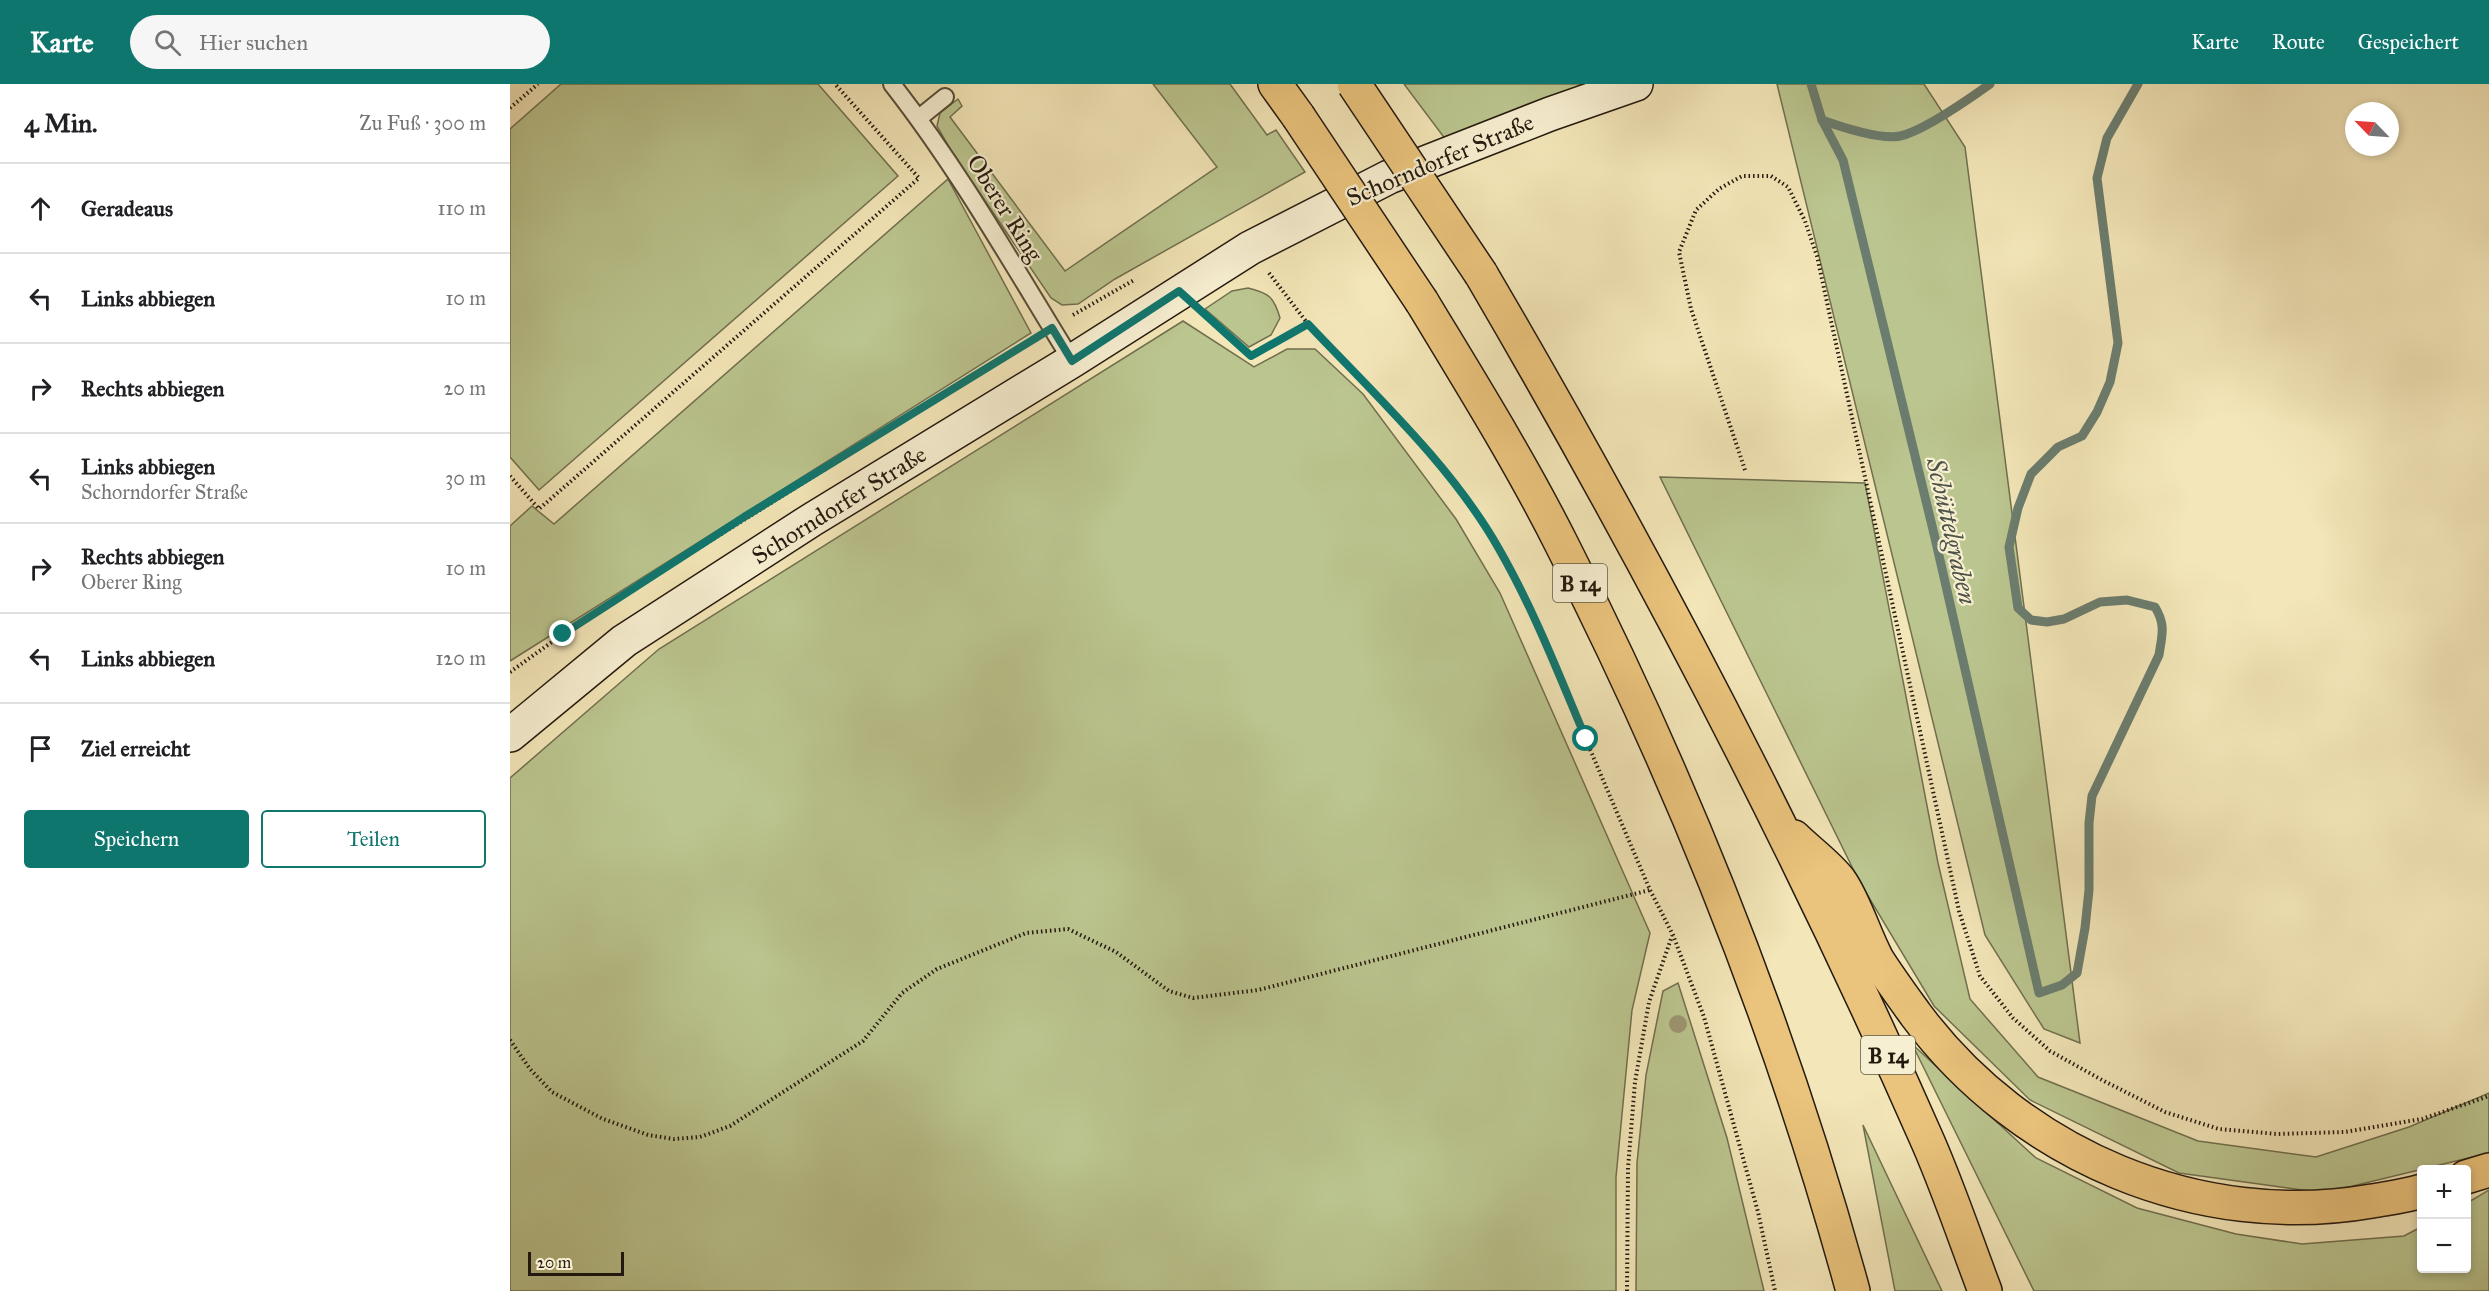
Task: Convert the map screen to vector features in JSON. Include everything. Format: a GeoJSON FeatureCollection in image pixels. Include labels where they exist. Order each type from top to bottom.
{"type":"FeatureCollection","features":[{"type":"Feature","properties":{"kind":"highway","name":"B 14"},"geometry":{"type":"LineString","coordinates":[[1275,84],[1422,302],[1488,409],[1562,546],[1668,768],[1714,876],[1774,1035],[1834,1220],[1854,1291]]}},
{"type":"Feature","properties":{"kind":"highway","name":"B 14"},"geometry":{"type":"LineString","coordinates":[[1354,84],[1481,274],[1540,374],[1668,607],[1779,823],[1929,1144],[1985,1291]]}},
{"type":"Feature","properties":{"kind":"highway"},"geometry":{"type":"LineString","coordinates":[[1779,823],[1840,881],[1877,958],[1917,1016],[1954,1059],[1998,1102],[2054,1140],[2118,1172],[2170,1191],[2235,1205],[2287,1209],[2338,1206],[2417,1192]]}},
{"type":"Feature","properties":{"kind":"highway"},"geometry":{"type":"LineString","coordinates":[[2471,1175],[2489,1170]]}},
{"type":"Feature","properties":{"kind":"main road","name":"Schorndorfer Straße"},"geometry":{"type":"LineString","coordinates":[[510,735],[624,641],[813,519],[1072,361],[1250,248],[1389,177],[1550,114],[1636,84]]}},
{"type":"Feature","properties":{"kind":"lane","name":"Oberer Ring"},"geometry":{"type":"LineString","coordinates":[[892,84],[919,118],[965,187],[1072,361]]}},
{"type":"Feature","properties":{"kind":"lane"},"geometry":{"type":"LineString","coordinates":[[919,118],[945,97]]}},
{"type":"Feature","properties":{"kind":"path"},"geometry":{"type":"LineString","coordinates":[[510,108],[538,84]]}},
{"type":"Feature","properties":{"kind":"path"},"geometry":{"type":"LineString","coordinates":[[510,476],[540,509],[919,178],[834,84]]}},
{"type":"Feature","properties":{"kind":"path"},"geometry":{"type":"LineString","coordinates":[[1745,470],[1690,309],[1679,252],[1696,210],[1719,189],[1742,176],[1771,176],[1788,187],[1805,221],[1817,256],[1959,911],[1980,976],[2013,1018],[2050,1051],[2165,1112],[2219,1128],[2277,1134],[2345,1132],[2422,1119],[2489,1096]]}},
{"type":"Feature","properties":{"kind":"path"},"geometry":{"type":"LineString","coordinates":[[1250,248],[1308,324],[1450,476],[1499,548],[1540,632],[1650,890],[1672,935],[1704,1017],[1758,1212],[1775,1291]]}},
{"type":"Feature","properties":{"kind":"path"},"geometry":{"type":"LineString","coordinates":[[510,672],[580,622],[696,548],[1052,328],[1139,277]]}},
{"type":"Feature","properties":{"kind":"path"},"geometry":{"type":"LineString","coordinates":[[1179,291],[1251,356],[1308,324]]}},
{"type":"Feature","properties":{"kind":"path"},"geometry":{"type":"LineString","coordinates":[[510,1040],[530,1069],[552,1092],[603,1119],[648,1135],[674,1139],[700,1137],[730,1126],[863,1041],[902,993],[937,969],[1026,933],[1068,928],[1116,952],[1169,991],[1193,998],[1258,990],[1650,890]]}},
{"type":"Feature","properties":{"kind":"path"},"geometry":{"type":"LineString","coordinates":[[1627,1291],[1628,1168],[1635,1082],[1649,1002],[1672,935]]}},
{"type":"Feature","properties":{"kind":"green space"},"geometry":{"type":"Polygon","coordinates":[[[561,84],[818,84],[898,176],[539,490],[510,457],[510,129],[561,84]]]}},
{"type":"Feature","properties":{"kind":"green space"},"geometry":{"type":"Polygon","coordinates":[[[1153,84],[1230,84],[1267,135],[1276,130],[1305,172],[1115,279],[1078,304],[1062,305],[1051,298],[952,152],[937,126],[940,113],[958,99],[962,106],[950,117],[1065,271],[1217,167],[1153,84]]]}},
{"type":"Feature","properties":{"kind":"green space"},"geometry":{"type":"Polygon","coordinates":[[[1404,84],[1635,84],[1464,164],[1404,84]]]}},
{"type":"Feature","properties":{"kind":"green space"},"geometry":{"type":"Polygon","coordinates":[[[1777,84],[1924,84],[1965,147],[2080,1043],[2044,1029],[1985,935],[1777,84]]]}},
{"type":"Feature","properties":{"kind":"green space"},"geometry":{"type":"Polygon","coordinates":[[[948,179],[1031,333],[510,661],[510,526],[532,506],[554,524],[948,179]]]}},
{"type":"Feature","properties":{"kind":"green space"},"geometry":{"type":"Polygon","coordinates":[[[1248,288],[1270,297],[1280,318],[1271,335],[1249,347],[1205,309],[1232,291],[1248,288]]]}},
{"type":"Feature","properties":{"kind":"green space"},"geometry":{"type":"Polygon","coordinates":[[[1183,321],[1254,367],[1287,349],[1315,349],[1363,394],[1456,519],[1500,593],[1650,933],[1632,1010],[1616,1177],[1616,1291],[510,1291],[510,778],[659,649],[1183,321]]]}},
{"type":"Feature","properties":{"kind":"green space"},"geometry":{"type":"Polygon","coordinates":[[[1660,477],[1865,483],[1938,863],[1970,999],[2038,1077],[2198,1141],[2316,1157],[2409,1127],[2489,1093],[2489,1153],[2440,1165],[2417,1165],[2417,1170],[2324,1193],[2179,1173],[2030,1100],[1934,1006],[1859,881],[1660,477]]]}},
{"type":"Feature","properties":{"kind":"green space"},"geometry":{"type":"Polygon","coordinates":[[[1678,983],[1727,1138],[1764,1291],[1636,1291],[1637,1163],[1646,1075],[1663,991],[1678,983]]]}},
{"type":"Feature","properties":{"kind":"green space"},"geometry":{"type":"Polygon","coordinates":[[[1912,1044],[2036,1158],[2137,1208],[2236,1234],[2302,1244],[2404,1236],[2417,1229],[2417,1273],[2471,1273],[2471,1201],[2489,1190],[2489,1291],[2034,1291],[1912,1044]]]}},
{"type":"Feature","properties":{"kind":"green space"},"geometry":{"type":"Polygon","coordinates":[[[1863,1125],[1942,1291],[1895,1291],[1863,1125]]]}},
{"type":"Feature","properties":{"kind":"waterway","name":"Schüttelgraben"},"geometry":{"type":"LineString","coordinates":[[1811,84],[1822,120],[1843,160],[1935,538],[2039,993],[2062,985],[2077,973],[2089,890],[2089,823],[2092,796],[2159,655],[2162,636],[2161,619],[2155,607],[2127,600],[2100,602],[2064,619],[2047,622],[2031,620],[2018,608],[2009,547],[2018,508],[2031,474],[2058,447],[2082,436],[2097,412],[2110,382],[2118,343],[2097,178],[2107,138],[2138,84]]}},
{"type":"Feature","properties":{"kind":"waterway"},"geometry":{"type":"LineString","coordinates":[[1822,120],[1872,135],[1900,136],[1921,128],[1959,106],[1990,84]]}},
{"type":"Feature","properties":{"kind":"route"},"geometry":{"type":"LineString","coordinates":[[563,634],[744,517],[1052,328],[1072,361],[1179,291],[1251,356],[1308,324],[1450,476],[1499,548],[1540,632],[1586,739]]}}]}
